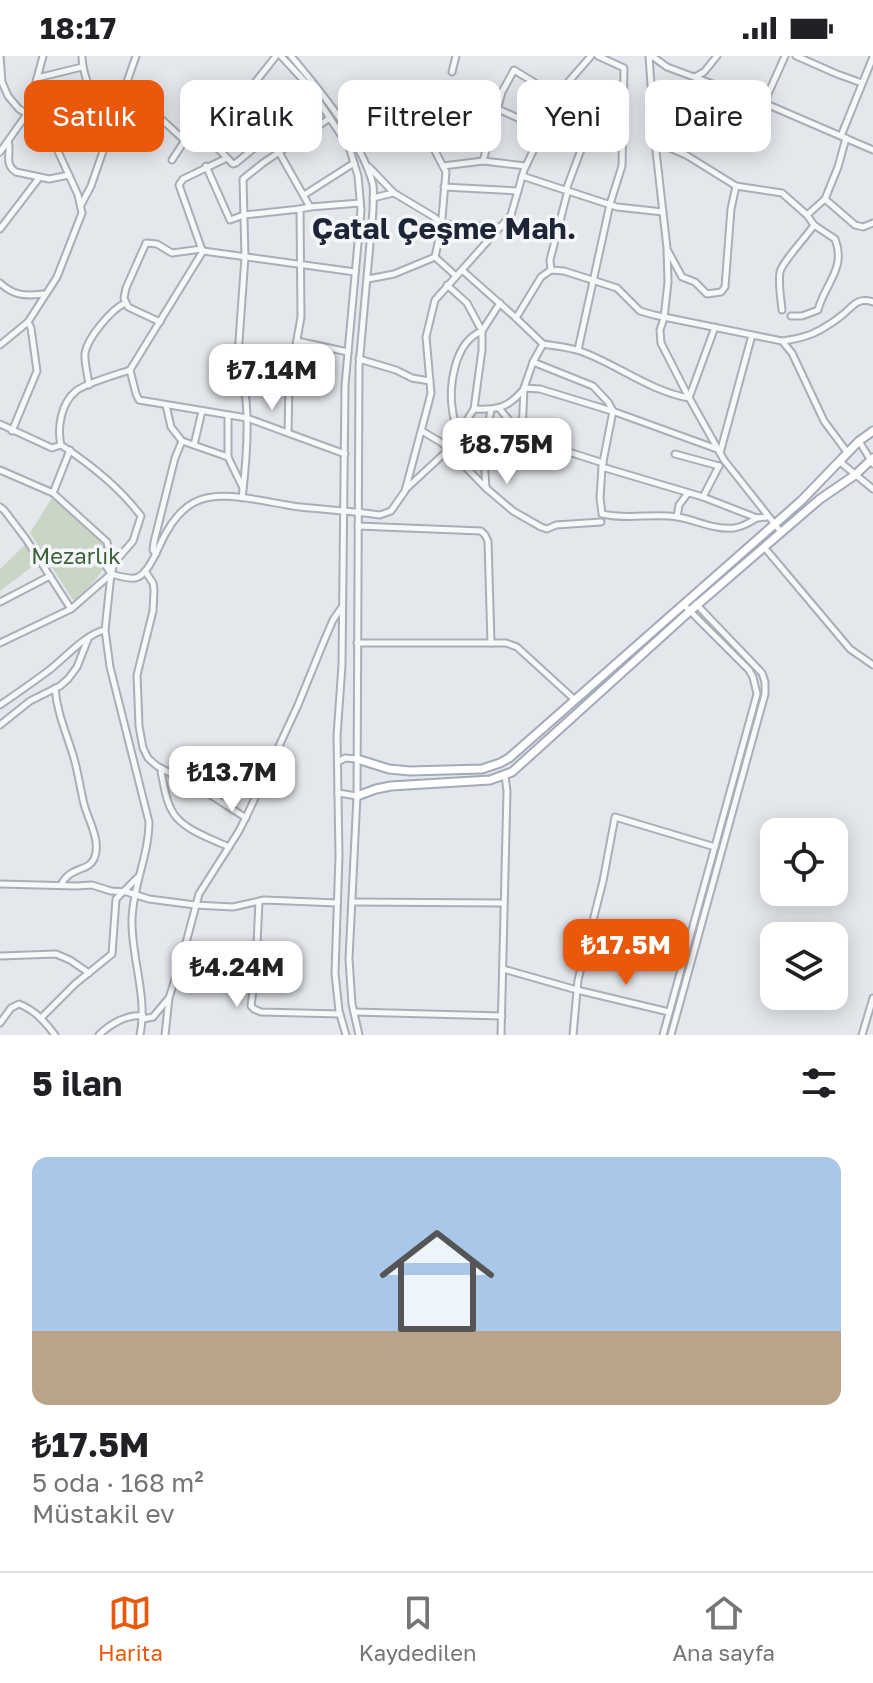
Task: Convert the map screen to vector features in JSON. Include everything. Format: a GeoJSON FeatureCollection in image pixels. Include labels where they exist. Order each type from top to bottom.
{"type":"FeatureCollection","features":[{"type":"Feature","properties":{"kind":"main road"},"geometry":{"type":"LineString","coordinates":[[694,602],[771,520],[801,501],[847,452],[873,431]]}},
{"type":"Feature","properties":{"kind":"main road"},"geometry":{"type":"LineString","coordinates":[[357,759],[389,769],[410,771],[482,769],[509,758],[694,602],[820,499],[872,461]]}},
{"type":"Feature","properties":{"kind":"main road"},"geometry":{"type":"LineString","coordinates":[[357,796],[391,786],[480,781],[505,776],[519,767],[687,608]]}},
{"type":"Feature","properties":{"kind":"street"},"geometry":{"type":"LineString","coordinates":[[0,56],[1,82],[8,96],[24,112]]}},
{"type":"Feature","properties":{"kind":"street"},"geometry":{"type":"LineString","coordinates":[[36,79],[43,56]]}},
{"type":"Feature","properties":{"kind":"street"},"geometry":{"type":"LineString","coordinates":[[82,56],[87,80]]}},
{"type":"Feature","properties":{"kind":"street"},"geometry":{"type":"LineString","coordinates":[[128,80],[136,56]]}},
{"type":"Feature","properties":{"kind":"street"},"geometry":{"type":"LineString","coordinates":[[258,80],[279,56],[308,85],[330,118],[349,147],[358,176],[360,203],[345,385],[335,973],[346,1035]]}},
{"type":"Feature","properties":{"kind":"street"},"geometry":{"type":"LineString","coordinates":[[291,56],[329,104],[365,164],[373,187],[359,359],[357,796],[349,959],[350,985],[359,1035]]}},
{"type":"Feature","properties":{"kind":"street"},"geometry":{"type":"LineString","coordinates":[[452,72],[456,56]]}},
{"type":"Feature","properties":{"kind":"street"},"geometry":{"type":"LineString","coordinates":[[569,80],[591,56]]}},
{"type":"Feature","properties":{"kind":"street"},"geometry":{"type":"LineString","coordinates":[[578,350],[610,204],[622,166],[624,68],[598,56]]}},
{"type":"Feature","properties":{"kind":"street"},"geometry":{"type":"LineString","coordinates":[[651,56],[667,67],[702,80]]}},
{"type":"Feature","properties":{"kind":"street"},"geometry":{"type":"LineString","coordinates":[[651,56],[652,80]]}},
{"type":"Feature","properties":{"kind":"street"},"geometry":{"type":"LineString","coordinates":[[694,77],[704,72],[717,56]]}},
{"type":"Feature","properties":{"kind":"street"},"geometry":{"type":"LineString","coordinates":[[771,87],[785,56]]}},
{"type":"Feature","properties":{"kind":"street"},"geometry":{"type":"LineString","coordinates":[[796,56],[862,83]]}},
{"type":"Feature","properties":{"kind":"street"},"geometry":{"type":"LineString","coordinates":[[807,215],[825,199],[873,57]]}},
{"type":"Feature","properties":{"kind":"street"},"geometry":{"type":"LineString","coordinates":[[36,79],[82,67]]}},
{"type":"Feature","properties":{"kind":"street"},"geometry":{"type":"LineString","coordinates":[[501,96],[514,70],[530,80]]}},
{"type":"Feature","properties":{"kind":"street"},"geometry":{"type":"LineString","coordinates":[[771,106],[873,150]]}},
{"type":"Feature","properties":{"kind":"street"},"geometry":{"type":"LineString","coordinates":[[322,123],[330,118]]}},
{"type":"Feature","properties":{"kind":"street"},"geometry":{"type":"LineString","coordinates":[[164,122],[180,136]]}},
{"type":"Feature","properties":{"kind":"street"},"geometry":{"type":"LineString","coordinates":[[0,152],[24,123]]}},
{"type":"Feature","properties":{"kind":"street"},"geometry":{"type":"LineString","coordinates":[[8,141],[8,159],[11,169],[16,172],[54,179],[69,175]]}},
{"type":"Feature","properties":{"kind":"street"},"geometry":{"type":"LineString","coordinates":[[172,160],[180,147]]}},
{"type":"Feature","properties":{"kind":"street"},"geometry":{"type":"LineString","coordinates":[[0,345],[28,322],[57,277],[81,219],[81,207],[58,152]]}},
{"type":"Feature","properties":{"kind":"street"},"geometry":{"type":"LineString","coordinates":[[81,207],[103,152]]}},
{"type":"Feature","properties":{"kind":"street"},"geometry":{"type":"LineString","coordinates":[[221,152],[233,164],[249,152]]}},
{"type":"Feature","properties":{"kind":"street"},"geometry":{"type":"LineString","coordinates":[[242,498],[247,418],[246,395],[237,369],[245,257],[243,179],[279,152],[310,207]]}},
{"type":"Feature","properties":{"kind":"street"},"geometry":{"type":"LineString","coordinates":[[435,257],[442,224],[446,172],[436,152]]}},
{"type":"Feature","properties":{"kind":"street"},"geometry":{"type":"LineString","coordinates":[[483,161],[486,152]]}},
{"type":"Feature","properties":{"kind":"street"},"geometry":{"type":"LineString","coordinates":[[406,489],[431,393],[426,337],[435,300],[511,215],[532,152]]}},
{"type":"Feature","properties":{"kind":"street"},"geometry":{"type":"LineString","coordinates":[[551,270],[550,260],[567,190],[580,152]]}},
{"type":"Feature","properties":{"kind":"street"},"geometry":{"type":"LineString","coordinates":[[656,152],[668,282],[660,330],[661,343],[721,453],[781,532]]}},
{"type":"Feature","properties":{"kind":"street"},"geometry":{"type":"LineString","coordinates":[[679,152],[736,186],[782,193],[814,225],[835,239],[839,259],[837,269],[821,296],[818,310],[791,316]]}},
{"type":"Feature","properties":{"kind":"street"},"geometry":{"type":"LineString","coordinates":[[202,250],[178,188],[179,183],[206,166],[227,158]]}},
{"type":"Feature","properties":{"kind":"street"},"geometry":{"type":"LineString","coordinates":[[443,166],[483,161],[526,166]]}},
{"type":"Feature","properties":{"kind":"street"},"geometry":{"type":"LineString","coordinates":[[304,195],[354,163]]}},
{"type":"Feature","properties":{"kind":"street"},"geometry":{"type":"LineString","coordinates":[[365,164],[394,193],[442,224],[501,227]]}},
{"type":"Feature","properties":{"kind":"street"},"geometry":{"type":"LineString","coordinates":[[206,166],[230,220],[244,215],[360,203]]}},
{"type":"Feature","properties":{"kind":"street"},"geometry":{"type":"LineString","coordinates":[[522,176],[628,209],[663,212]]}},
{"type":"Feature","properties":{"kind":"street"},"geometry":{"type":"LineString","coordinates":[[0,229],[39,178]]}},
{"type":"Feature","properties":{"kind":"street"},"geometry":{"type":"LineString","coordinates":[[667,248],[682,277],[695,282],[707,294],[721,292],[725,287],[731,209],[736,186]]}},
{"type":"Feature","properties":{"kind":"street"},"geometry":{"type":"LineString","coordinates":[[444,187],[518,191]]}},
{"type":"Feature","properties":{"kind":"street"},"geometry":{"type":"LineString","coordinates":[[373,198],[394,193]]}},
{"type":"Feature","properties":{"kind":"street"},"geometry":{"type":"LineString","coordinates":[[825,199],[855,225],[863,227],[873,223]]}},
{"type":"Feature","properties":{"kind":"street"},"geometry":{"type":"LineString","coordinates":[[288,433],[289,384],[301,317],[300,209]]}},
{"type":"Feature","properties":{"kind":"street"},"geometry":{"type":"LineString","coordinates":[[782,310],[780,271],[814,225]]}},
{"type":"Feature","properties":{"kind":"street"},"geometry":{"type":"LineString","coordinates":[[160,322],[131,308],[124,298],[146,243],[157,244],[172,253],[202,250],[355,272]]}},
{"type":"Feature","properties":{"kind":"street"},"geometry":{"type":"LineString","coordinates":[[61,445],[59,425],[65,405],[77,390],[130,370],[202,250]]}},
{"type":"Feature","properties":{"kind":"street"},"geometry":{"type":"LineString","coordinates":[[367,279],[394,274],[435,257]]}},
{"type":"Feature","properties":{"kind":"street"},"geometry":{"type":"LineString","coordinates":[[435,257],[456,276]]}},
{"type":"Feature","properties":{"kind":"street"},"geometry":{"type":"LineString","coordinates":[[462,270],[543,344],[578,350],[650,385],[689,398]]}},
{"type":"Feature","properties":{"kind":"street"},"geometry":{"type":"LineString","coordinates":[[516,318],[541,277],[551,270],[564,271],[617,288],[640,311],[782,341],[822,329],[858,301],[868,299],[873,302]]}},
{"type":"Feature","properties":{"kind":"street"},"geometry":{"type":"LineString","coordinates":[[0,283],[21,296],[44,294]]}},
{"type":"Feature","properties":{"kind":"street"},"geometry":{"type":"LineString","coordinates":[[0,470],[53,493],[107,542],[109,552],[106,566],[111,574],[135,578],[145,571],[178,515],[194,502],[208,498],[242,498],[380,515],[391,511],[406,489],[448,450],[474,409],[482,331],[467,303],[447,285]]}},
{"type":"Feature","properties":{"kind":"street"},"geometry":{"type":"LineString","coordinates":[[89,385],[85,357],[87,346],[110,314],[125,303]]}},
{"type":"Feature","properties":{"kind":"street"},"geometry":{"type":"LineString","coordinates":[[460,432],[453,415],[453,372],[463,346],[482,331],[500,303]]}},
{"type":"Feature","properties":{"kind":"street"},"geometry":{"type":"LineString","coordinates":[[12,431],[37,371],[28,322]]}},
{"type":"Feature","properties":{"kind":"street"},"geometry":{"type":"LineString","coordinates":[[689,398],[716,327]]}},
{"type":"Feature","properties":{"kind":"street"},"geometry":{"type":"LineString","coordinates":[[703,497],[719,466],[752,335]]}},
{"type":"Feature","properties":{"kind":"street"},"geometry":{"type":"LineString","coordinates":[[297,341],[348,352]]}},
{"type":"Feature","properties":{"kind":"street"},"geometry":{"type":"LineString","coordinates":[[782,341],[792,353],[824,421],[847,452]]}},
{"type":"Feature","properties":{"kind":"street"},"geometry":{"type":"LineString","coordinates":[[521,455],[524,388],[543,344]]}},
{"type":"Feature","properties":{"kind":"street"},"geometry":{"type":"LineString","coordinates":[[359,359],[412,378],[430,381]]}},
{"type":"Feature","properties":{"kind":"street"},"geometry":{"type":"LineString","coordinates":[[533,362],[571,381],[593,386],[613,411],[602,465],[602,514],[677,517],[729,528],[742,527],[757,518]]}},
{"type":"Feature","properties":{"kind":"street"},"geometry":{"type":"LineString","coordinates":[[130,370],[139,400],[247,418],[345,454]]}},
{"type":"Feature","properties":{"kind":"street"},"geometry":{"type":"LineString","coordinates":[[474,409],[499,408],[516,398],[524,388]]}},
{"type":"Feature","properties":{"kind":"street"},"geometry":{"type":"LineString","coordinates":[[524,388],[540,389],[613,411],[721,453]]}},
{"type":"Feature","properties":{"kind":"street"},"geometry":{"type":"LineString","coordinates":[[166,405],[171,427],[182,441],[228,457]]}},
{"type":"Feature","properties":{"kind":"street"},"geometry":{"type":"LineString","coordinates":[[499,408],[522,437]]}},
{"type":"Feature","properties":{"kind":"street"},"geometry":{"type":"LineString","coordinates":[[486,488],[483,460],[491,410]]}},
{"type":"Feature","properties":{"kind":"street"},"geometry":{"type":"LineString","coordinates":[[194,445],[202,411]]}},
{"type":"Feature","properties":{"kind":"street"},"geometry":{"type":"LineString","coordinates":[[228,415],[228,457],[243,489]]}},
{"type":"Feature","properties":{"kind":"street"},"geometry":{"type":"LineString","coordinates":[[0,424],[52,448],[61,445],[70,450],[132,504],[141,516],[133,541],[114,563],[105,630],[120,710],[148,812],[149,832],[135,893],[132,926],[143,1017],[140,1035]]}},
{"type":"Feature","properties":{"kind":"street"},"geometry":{"type":"LineString","coordinates":[[422,431],[442,443],[513,511],[541,527],[547,529],[556,525],[601,522]]}},
{"type":"Feature","properties":{"kind":"street"},"geometry":{"type":"LineString","coordinates":[[508,436],[522,437],[757,518],[771,520]]}},
{"type":"Feature","properties":{"kind":"street"},"geometry":{"type":"LineString","coordinates":[[156,554],[154,542],[182,441]]}},
{"type":"Feature","properties":{"kind":"street"},"geometry":{"type":"LineString","coordinates":[[859,441],[872,461]]}},
{"type":"Feature","properties":{"kind":"street"},"geometry":{"type":"LineString","coordinates":[[53,493],[70,450]]}},
{"type":"Feature","properties":{"kind":"street"},"geometry":{"type":"LineString","coordinates":[[675,454],[719,466]]}},
{"type":"Feature","properties":{"kind":"street"},"geometry":{"type":"LineString","coordinates":[[838,461],[873,489]]}},
{"type":"Feature","properties":{"kind":"street"},"geometry":{"type":"LineString","coordinates":[[677,517],[679,505],[688,493]]}},
{"type":"Feature","properties":{"kind":"street"},"geometry":{"type":"LineString","coordinates":[[0,507],[26,539],[71,609]]}},
{"type":"Feature","properties":{"kind":"street"},"geometry":{"type":"LineString","coordinates":[[358,526],[483,532],[488,541],[491,643]]}},
{"type":"Feature","properties":{"kind":"street"},"geometry":{"type":"LineString","coordinates":[[764,547],[850,649],[873,665]]}},
{"type":"Feature","properties":{"kind":"street"},"geometry":{"type":"LineString","coordinates":[[145,571],[154,590],[153,611],[137,675],[139,726],[146,753],[154,764],[246,818]]}},
{"type":"Feature","properties":{"kind":"street"},"geometry":{"type":"LineString","coordinates":[[0,643],[71,609],[111,574]]}},
{"type":"Feature","properties":{"kind":"street"},"geometry":{"type":"LineString","coordinates":[[0,602],[50,576]]}},
{"type":"Feature","properties":{"kind":"street"},"geometry":{"type":"LineString","coordinates":[[671,1035],[765,694],[762,673],[694,602]]}},
{"type":"Feature","properties":{"kind":"street"},"geometry":{"type":"LineString","coordinates":[[165,1035],[169,998],[204,883],[246,818],[333,620],[343,607]]}},
{"type":"Feature","properties":{"kind":"street"},"geometry":{"type":"LineString","coordinates":[[663,1035],[757,694],[749,670],[687,608]]}},
{"type":"Feature","properties":{"kind":"street"},"geometry":{"type":"LineString","coordinates":[[0,705],[49,671],[88,638],[105,630]]}},
{"type":"Feature","properties":{"kind":"street"},"geometry":{"type":"LineString","coordinates":[[0,725],[30,701],[64,683],[75,671],[88,638]]}},
{"type":"Feature","properties":{"kind":"street"},"geometry":{"type":"LineString","coordinates":[[357,643],[506,643],[517,647],[575,701]]}},
{"type":"Feature","properties":{"kind":"street"},"geometry":{"type":"LineString","coordinates":[[55,688],[59,715],[75,759],[96,843],[92,861],[70,872],[61,885]]}},
{"type":"Feature","properties":{"kind":"street"},"geometry":{"type":"LineString","coordinates":[[338,762],[345,758],[357,759]]}},
{"type":"Feature","properties":{"kind":"street"},"geometry":{"type":"LineString","coordinates":[[162,769],[168,802],[175,816],[229,847]]}},
{"type":"Feature","properties":{"kind":"street"},"geometry":{"type":"LineString","coordinates":[[501,1035],[505,776]]}},
{"type":"Feature","properties":{"kind":"street"},"geometry":{"type":"LineString","coordinates":[[338,793],[357,796]]}},
{"type":"Feature","properties":{"kind":"street"},"geometry":{"type":"LineString","coordinates":[[573,1035],[577,990],[615,817],[715,847]]}},
{"type":"Feature","properties":{"kind":"street"},"geometry":{"type":"LineString","coordinates":[[41,1018],[112,954],[115,902],[141,874]]}},
{"type":"Feature","properties":{"kind":"street"},"geometry":{"type":"LineString","coordinates":[[0,884],[92,885],[111,891],[135,893],[149,899],[195,905],[233,907],[273,900],[337,903]]}},
{"type":"Feature","properties":{"kind":"street"},"geometry":{"type":"LineString","coordinates":[[259,901],[251,1006],[261,1012],[340,1014]]}},
{"type":"Feature","properties":{"kind":"street"},"geometry":{"type":"LineString","coordinates":[[352,902],[503,903]]}},
{"type":"Feature","properties":{"kind":"street"},"geometry":{"type":"LineString","coordinates":[[0,956],[56,954],[89,973]]}},
{"type":"Feature","properties":{"kind":"street"},"geometry":{"type":"LineString","coordinates":[[503,969],[669,1012]]}},
{"type":"Feature","properties":{"kind":"street"},"geometry":{"type":"LineString","coordinates":[[99,1035],[128,1017],[153,1017],[169,998]]}},
{"type":"Feature","properties":{"kind":"street"},"geometry":{"type":"LineString","coordinates":[[862,1035],[873,998]]}},
{"type":"Feature","properties":{"kind":"street"},"geometry":{"type":"LineString","coordinates":[[0,1023],[11,1008],[19,1004],[41,1018],[55,1035]]}},
{"type":"Feature","properties":{"kind":"street"},"geometry":{"type":"LineString","coordinates":[[354,1012],[502,1016]]}},
{"type":"Feature","properties":{"kind":"green space","name":"Mezarlık"},"geometry":{"type":"Polygon","coordinates":[[[52,498],[103,542],[103,568],[89,587],[73,600],[30,533],[52,498]]]}},
{"type":"Feature","properties":{"kind":"green space"},"geometry":{"type":"Polygon","coordinates":[[[25,545],[37,563],[0,591],[0,569],[25,545]]]}},
{"type":"Feature","properties":{"kind":"district","name":"Çatal Çeşme Mah."},"geometry":{"type":"Point","coordinates":[444,228]}}]}
